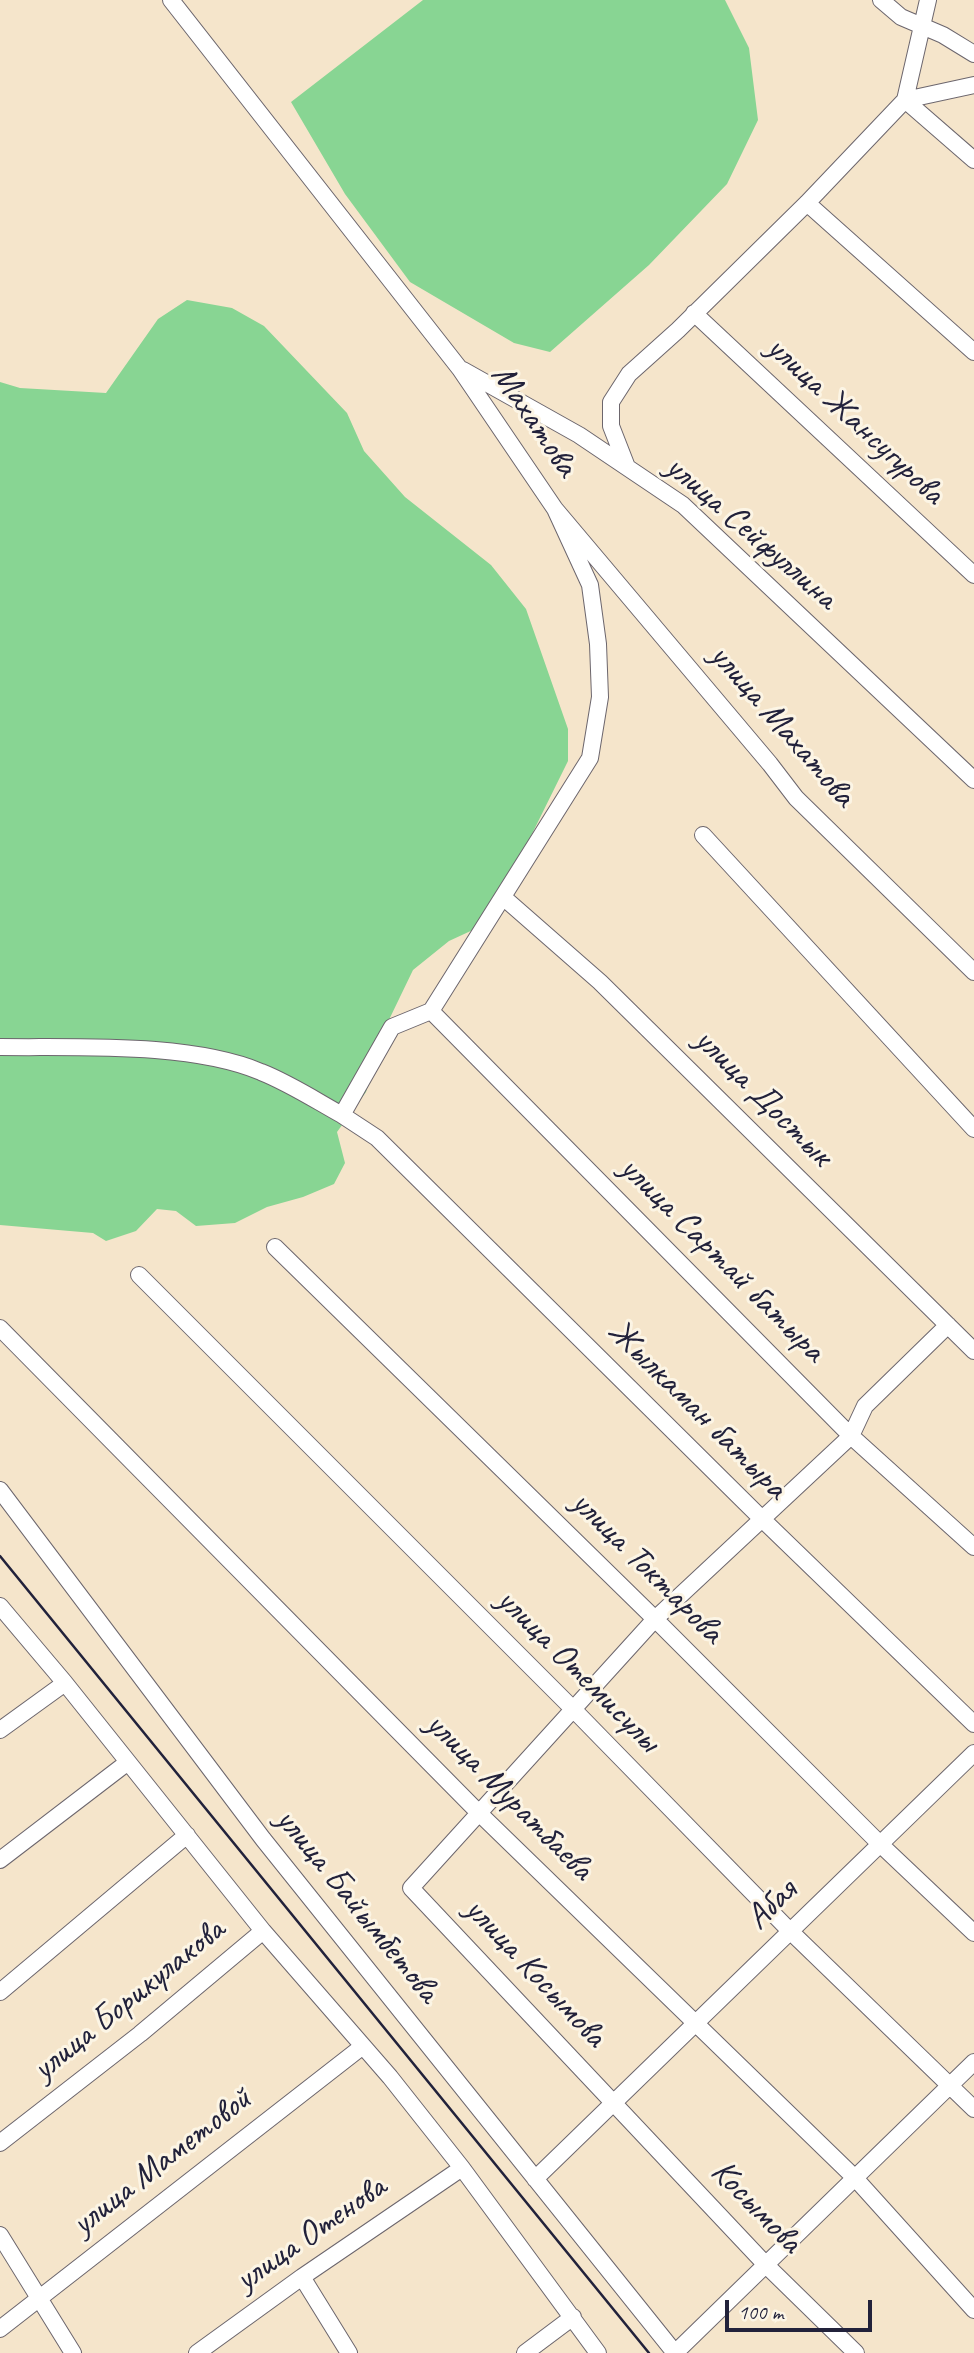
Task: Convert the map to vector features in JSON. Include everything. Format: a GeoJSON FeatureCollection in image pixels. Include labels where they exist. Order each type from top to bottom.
{"type":"FeatureCollection","features":[{"type":"Feature","properties":{"kind":"street","name":"Махатова"},"geometry":{"type":"LineString","coordinates":[[171,0],[460,369],[555,509]]}},
{"type":"Feature","properties":{"kind":"street"},"geometry":{"type":"LineString","coordinates":[[881,0],[901,17],[943,35],[974,54]]}},
{"type":"Feature","properties":{"kind":"street"},"geometry":{"type":"LineString","coordinates":[[627,467],[611,426],[611,402],[629,374],[807,203],[905,100],[928,0]]}},
{"type":"Feature","properties":{"kind":"street"},"geometry":{"type":"LineString","coordinates":[[905,100],[974,85]]}},
{"type":"Feature","properties":{"kind":"street"},"geometry":{"type":"LineString","coordinates":[[905,100],[974,160]]}},
{"type":"Feature","properties":{"kind":"street"},"geometry":{"type":"LineString","coordinates":[[807,203],[974,352]]}},
{"type":"Feature","properties":{"kind":"street","name":"улица Жансугурова"},"geometry":{"type":"LineString","coordinates":[[694,313],[974,575]]}},
{"type":"Feature","properties":{"kind":"street","name":"улица Сейфуллина"},"geometry":{"type":"LineString","coordinates":[[460,369],[579,435],[683,505],[974,780]]}},
{"type":"Feature","properties":{"kind":"street"},"geometry":{"type":"LineString","coordinates":[[342,1115],[392,1027],[431,1011],[590,758],[600,697],[598,645],[590,585],[555,509]]}},
{"type":"Feature","properties":{"kind":"street","name":"улица Махатова"},"geometry":{"type":"LineString","coordinates":[[555,509],[796,797],[974,972]]}},
{"type":"Feature","properties":{"kind":"street"},"geometry":{"type":"LineString","coordinates":[[703,835],[974,1129]]}},
{"type":"Feature","properties":{"kind":"street","name":"улица Достык"},"geometry":{"type":"LineString","coordinates":[[503,897],[600,982],[974,1351]]}},
{"type":"Feature","properties":{"kind":"street","name":"улица Сартай батыра"},"geometry":{"type":"LineString","coordinates":[[431,1011],[851,1436],[974,1547]]}},
{"type":"Feature","properties":{"kind":"street","name":"Жылкаман батыра"},"geometry":{"type":"LineString","coordinates":[[0,1047],[162,1051],[218,1059],[261,1071],[342,1115],[377,1138],[761,1518],[974,1724]]}},
{"type":"Feature","properties":{"kind":"street","name":"улица Токтарова"},"geometry":{"type":"LineString","coordinates":[[275,1247],[655,1619],[880,1844],[974,1933]]}},
{"type":"Feature","properties":{"kind":"street","name":"улица Отемисулы"},"geometry":{"type":"LineString","coordinates":[[139,1275],[573,1709],[790,1931],[974,2109]]}},
{"type":"Feature","properties":{"kind":"street"},"geometry":{"type":"LineString","coordinates":[[479,1813],[655,1619],[851,1436],[865,1406],[948,1325]]}},
{"type":"Feature","properties":{"kind":"street","name":"улица Муратбаева"},"geometry":{"type":"LineString","coordinates":[[0,1328],[479,1813],[855,2178],[974,2310]]}},
{"type":"Feature","properties":{"kind":"street","name":"улица Байымбетова"},"geometry":{"type":"LineString","coordinates":[[0,1490],[263,1839],[675,2353]]}},
{"type":"Feature","properties":{"kind":"street"},"geometry":{"type":"LineString","coordinates":[[0,1606],[263,1931],[363,2046],[462,2168],[598,2353]]}},
{"type":"Feature","properties":{"kind":"street"},"geometry":{"type":"LineString","coordinates":[[0,1730],[65,1683]]}},
{"type":"Feature","properties":{"kind":"street","name":"Абая"},"geometry":{"type":"LineString","coordinates":[[535,2179],[974,1753]]}},
{"type":"Feature","properties":{"kind":"street"},"geometry":{"type":"LineString","coordinates":[[0,1860],[128,1762]]}},
{"type":"Feature","properties":{"kind":"street","name":"улица Косымова"},"geometry":{"type":"LineString","coordinates":[[479,1813],[411,1888],[614,2102]]}},
{"type":"Feature","properties":{"kind":"street"},"geometry":{"type":"LineString","coordinates":[[0,1992],[187,1835]]}},
{"type":"Feature","properties":{"kind":"street","name":"улица Борикулакова"},"geometry":{"type":"LineString","coordinates":[[0,2143],[140,2034],[263,1931]]}},
{"type":"Feature","properties":{"kind":"street","name":"улица Маметовой"},"geometry":{"type":"LineString","coordinates":[[0,2329],[363,2046]]}},
{"type":"Feature","properties":{"kind":"street"},"geometry":{"type":"LineString","coordinates":[[675,2353],[974,2062]]}},
{"type":"Feature","properties":{"kind":"street","name":"Косымова"},"geometry":{"type":"LineString","coordinates":[[614,2102],[767,2266],[856,2353]]}},
{"type":"Feature","properties":{"kind":"street","name":"улица Отенова"},"geometry":{"type":"LineString","coordinates":[[197,2353],[302,2277],[462,2168]]}},
{"type":"Feature","properties":{"kind":"street"},"geometry":{"type":"LineString","coordinates":[[0,2235],[74,2353]]}},
{"type":"Feature","properties":{"kind":"street"},"geometry":{"type":"LineString","coordinates":[[302,2277],[349,2353]]}},
{"type":"Feature","properties":{"kind":"street"},"geometry":{"type":"LineString","coordinates":[[525,2353],[573,2316]]}},
{"type":"Feature","properties":{"kind":"green space"},"geometry":{"type":"Polygon","coordinates":[[[423,0],[725,0],[749,48],[758,120],[727,184],[649,265],[550,352],[514,343],[410,282],[345,194],[291,102],[423,0]]]}},
{"type":"Feature","properties":{"kind":"green space"},"geometry":{"type":"Polygon","coordinates":[[[187,300],[232,308],[264,326],[347,413],[364,451],[405,497],[491,565],[526,609],[568,729],[568,761],[488,923],[449,941],[413,970],[386,1026],[366,1092],[337,1132],[345,1163],[334,1184],[303,1197],[267,1207],[235,1223],[196,1226],[176,1211],[157,1209],[136,1231],[106,1241],[93,1233],[0,1225],[0,382],[20,388],[106,393],[158,319],[187,300]]]}},
{"type":"Feature","properties":{"kind":"railway"},"geometry":{"type":"LineString","coordinates":[[0,1556],[649,2353]]}}]}
